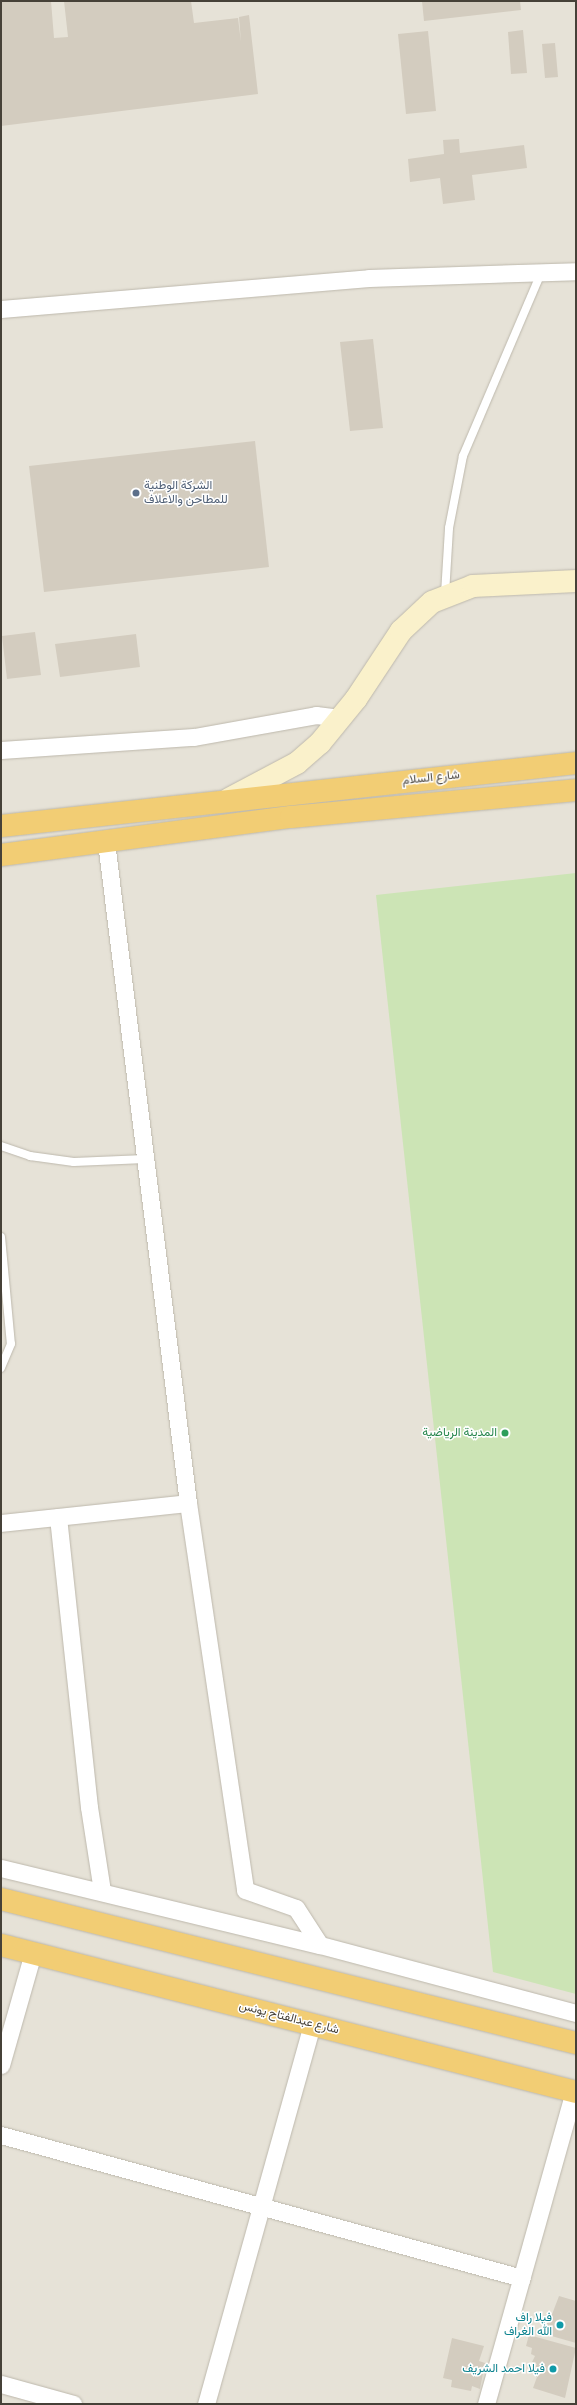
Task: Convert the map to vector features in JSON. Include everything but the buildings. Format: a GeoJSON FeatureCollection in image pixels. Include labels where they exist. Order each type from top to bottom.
{"type":"FeatureCollection","features":[{"type":"Feature","properties":{"kind":"highway","name":"شارع السلام"},"geometry":{"type":"LineString","coordinates":[[1,826],[229,799],[576,763]]}},
{"type":"Feature","properties":{"kind":"highway"},"geometry":{"type":"LineString","coordinates":[[1,855],[291,817],[576,790]]}},
{"type":"Feature","properties":{"kind":"highway"},"geometry":{"type":"LineString","coordinates":[[1,1899],[576,2043]]}},
{"type":"Feature","properties":{"kind":"highway","name":"شارع عبدالفتاح يونس"},"geometry":{"type":"LineString","coordinates":[[1,1945],[575,2092]]}},
{"type":"Feature","properties":{"kind":"main road"},"geometry":{"type":"LineString","coordinates":[[229,799],[297,762],[342,718],[401,631],[420,611],[445,595],[493,584],[576,581]]}},
{"type":"Feature","properties":{"kind":"street"},"geometry":{"type":"LineString","coordinates":[[1,309],[369,278],[576,271]]}},
{"type":"Feature","properties":{"kind":"street"},"geometry":{"type":"LineString","coordinates":[[1,750],[179,738],[316,715],[342,718]]}},
{"type":"Feature","properties":{"kind":"street"},"geometry":{"type":"LineString","coordinates":[[106,842],[188,1503],[245,1890],[296,1908],[320,1945]]}},
{"type":"Feature","properties":{"kind":"street"},"geometry":{"type":"LineString","coordinates":[[1,1523],[188,1503]]}},
{"type":"Feature","properties":{"kind":"street"},"geometry":{"type":"LineString","coordinates":[[58,1517],[89,1807],[102,1890]]}},
{"type":"Feature","properties":{"kind":"street"},"geometry":{"type":"LineString","coordinates":[[1,1868],[102,1890],[320,1945],[576,2013]]}},
{"type":"Feature","properties":{"kind":"street"},"geometry":{"type":"LineString","coordinates":[[1,2065],[33,1953]]}},
{"type":"Feature","properties":{"kind":"street"},"geometry":{"type":"LineString","coordinates":[[206,2404],[312,2024]]}},
{"type":"Feature","properties":{"kind":"street"},"geometry":{"type":"LineString","coordinates":[[486,2404],[575,2092]]}},
{"type":"Feature","properties":{"kind":"street"},"geometry":{"type":"LineString","coordinates":[[1,2134],[522,2278]]}},
{"type":"Feature","properties":{"kind":"street"},"geometry":{"type":"LineString","coordinates":[[1,2384],[73,2404]]}},
{"type":"Feature","properties":{"kind":"lane"},"geometry":{"type":"LineString","coordinates":[[445,595],[449,528],[463,456],[541,273]]}},
{"type":"Feature","properties":{"kind":"lane"},"geometry":{"type":"LineString","coordinates":[[1,1146],[30,1156],[74,1162],[145,1159]]}},
{"type":"Feature","properties":{"kind":"lane"},"geometry":{"type":"LineString","coordinates":[[1,1237],[11,1344],[1,1368]]}},
{"type":"Feature","properties":{"kind":"shaded area"},"geometry":{"type":"Polygon","coordinates":[[[1,1],[576,1],[576,2404],[1,2404],[1,1]]]}},
{"type":"Feature","properties":{"kind":"green space","name":"المدينة الرياضية"},"geometry":{"type":"Polygon","coordinates":[[[576,873],[576,1994],[493,1972],[376,895],[576,873]]]}},
{"type":"Feature","properties":{"kind":"place","name":"الشركة الوطنية للمطاحن والاعلاف"},"geometry":{"type":"Point","coordinates":[136,493]}},
{"type":"Feature","properties":{"kind":"place","name":"المدينة الرياضية"},"geometry":{"type":"Point","coordinates":[505,1433]}},
{"type":"Feature","properties":{"kind":"place","name":"فيلا راف الله الغراف"},"geometry":{"type":"Point","coordinates":[560,2325]}},
{"type":"Feature","properties":{"kind":"place","name":"فيلا احمد الشريف"},"geometry":{"type":"Point","coordinates":[553,2369]}}]}
